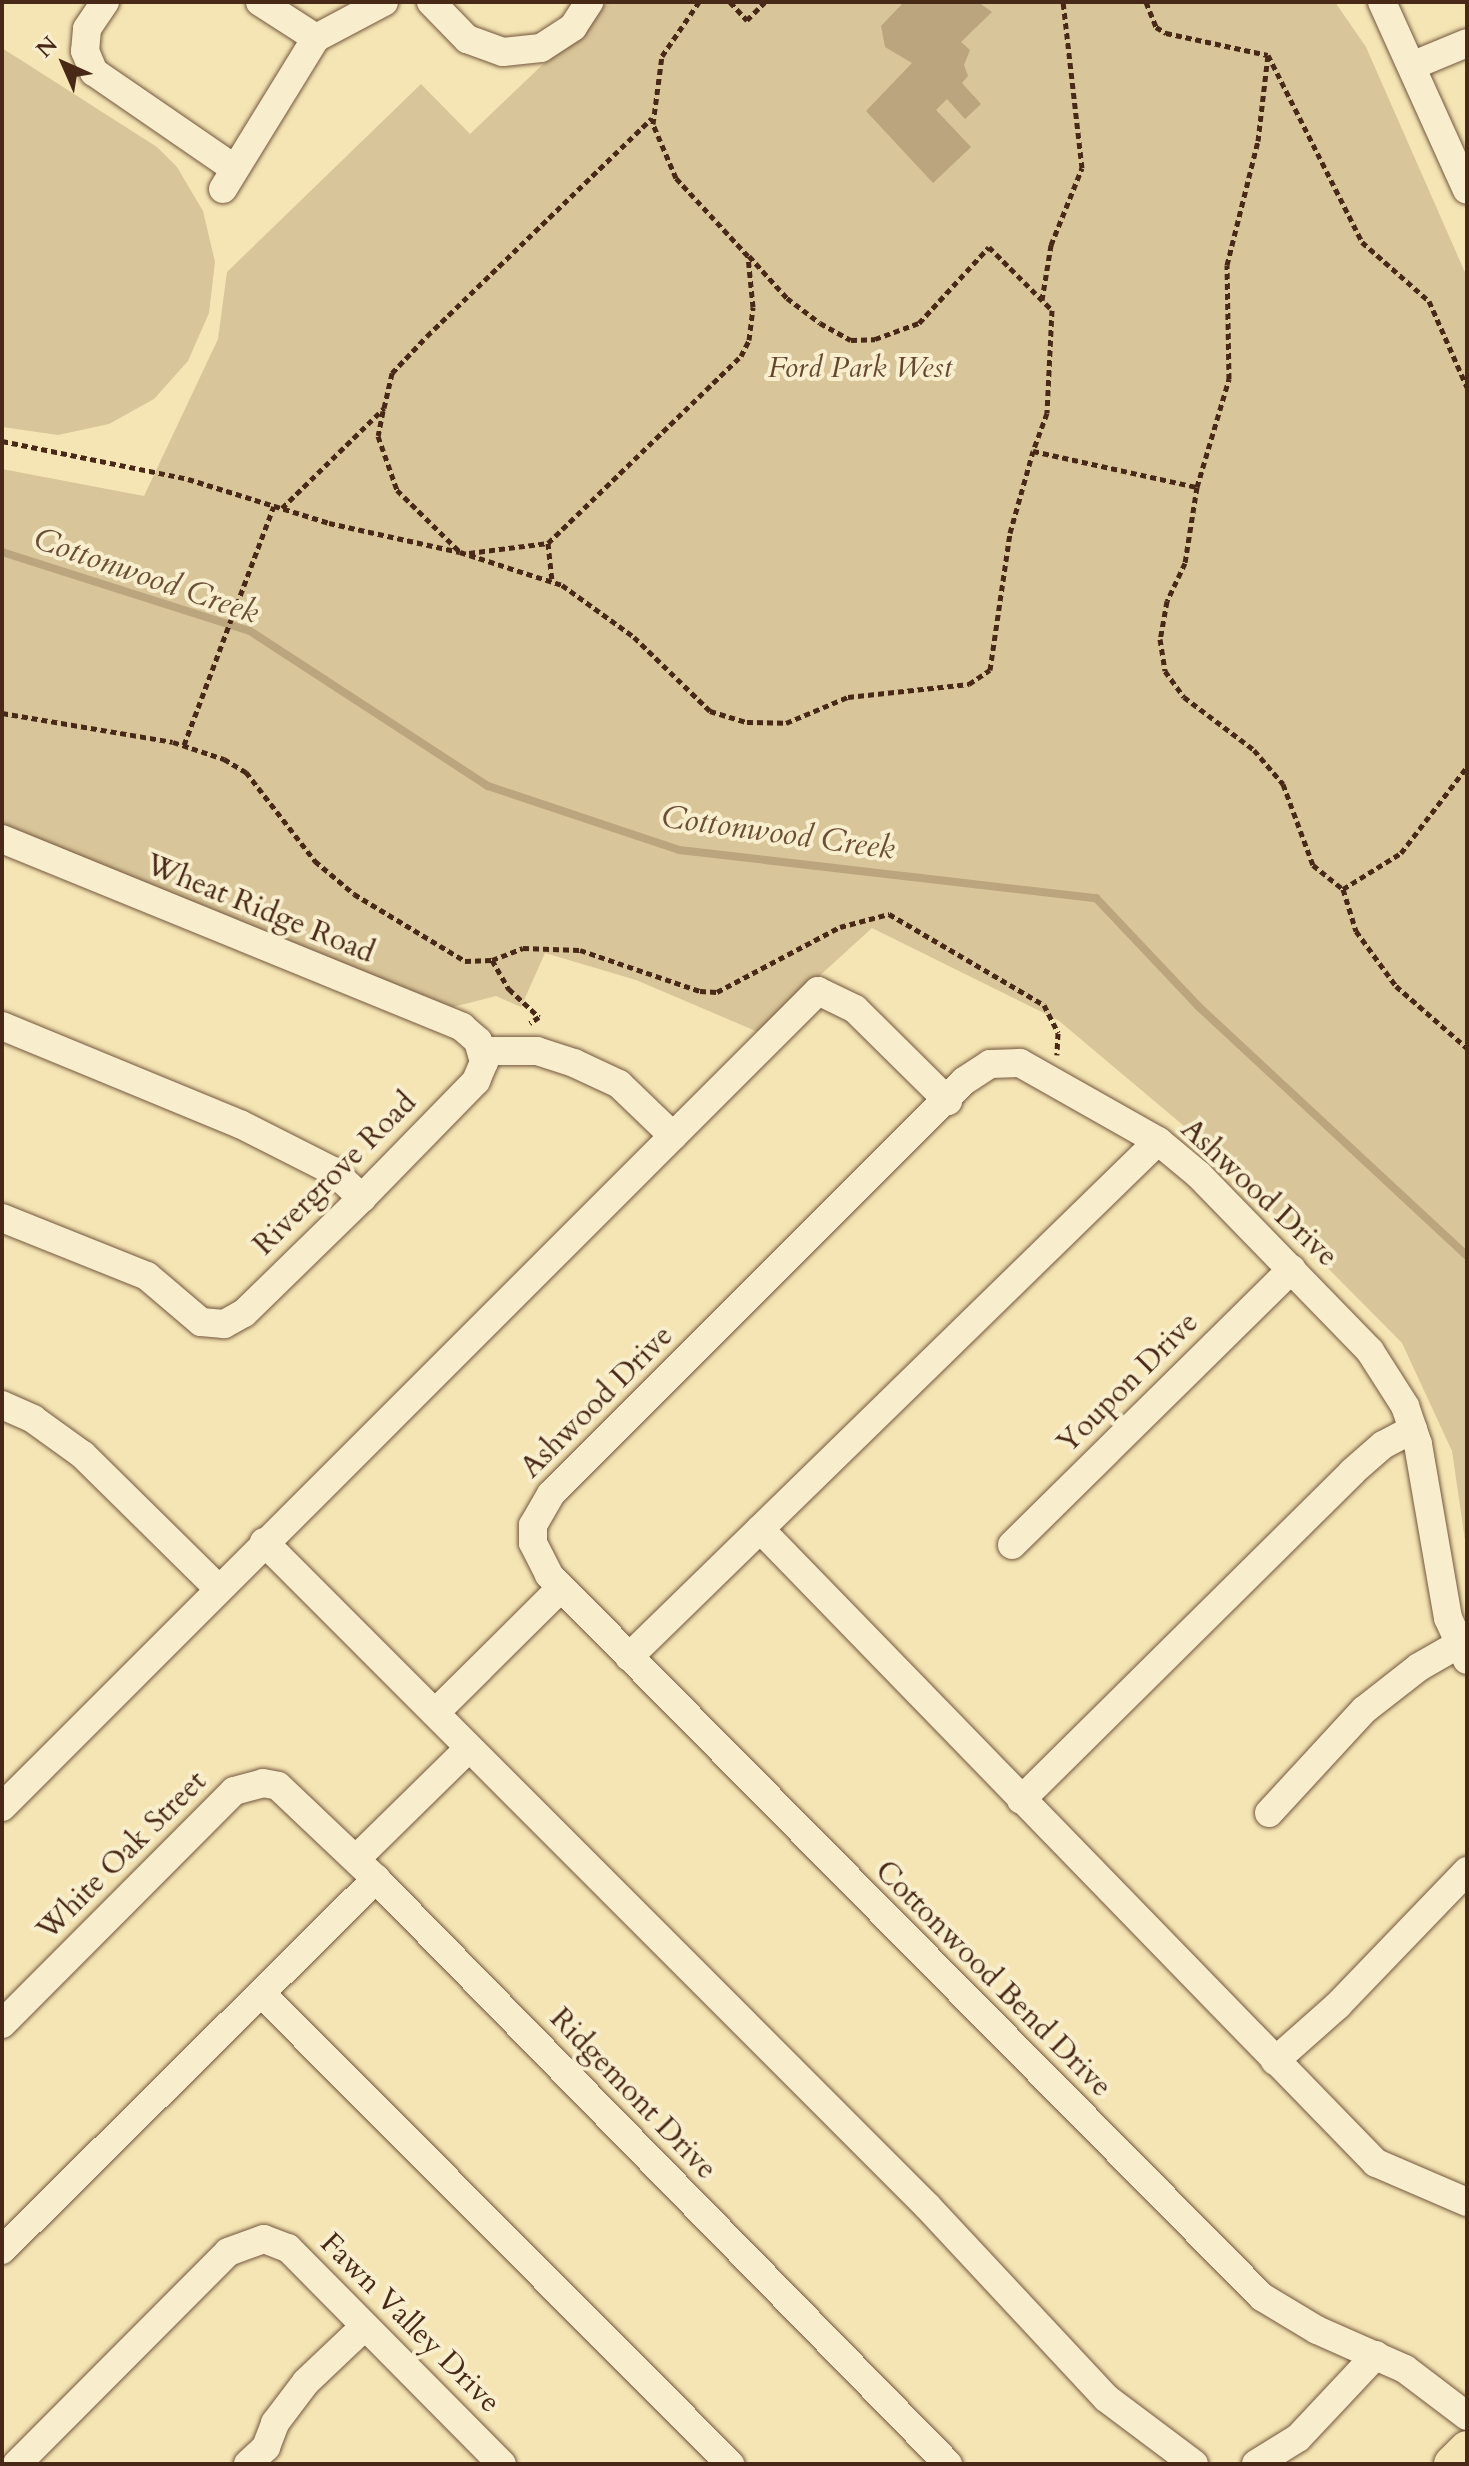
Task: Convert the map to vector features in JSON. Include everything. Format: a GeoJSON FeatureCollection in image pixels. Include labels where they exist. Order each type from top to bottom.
{"type":"FeatureCollection","features":[{"type":"Feature","properties":{"kind":"main road"},"geometry":{"type":"LineString","coordinates":[[1452,2464],[1467,2449]]}},
{"type":"Feature","properties":{"kind":"street"},"geometry":{"type":"LineString","coordinates":[[105,2],[87,29],[85,51],[94,72],[229,179],[316,38],[384,2]]}},
{"type":"Feature","properties":{"kind":"street"},"geometry":{"type":"LineString","coordinates":[[260,2],[316,38]]}},
{"type":"Feature","properties":{"kind":"street"},"geometry":{"type":"LineString","coordinates":[[431,2],[467,39],[503,52],[541,48],[573,27],[589,2]]}},
{"type":"Feature","properties":{"kind":"street"},"geometry":{"type":"LineString","coordinates":[[1382,2],[1414,65],[1467,190]]}},
{"type":"Feature","properties":{"kind":"street"},"geometry":{"type":"LineString","coordinates":[[1414,65],[1467,43]]}},
{"type":"Feature","properties":{"kind":"street","name":"Wheat Ridge Road"},"geometry":{"type":"LineString","coordinates":[[2,839],[462,1027],[483,1051]]}},
{"type":"Feature","properties":{"kind":"street"},"geometry":{"type":"LineString","coordinates":[[2,1807],[818,991],[855,1009],[948,1101]]}},
{"type":"Feature","properties":{"kind":"street"},"geometry":{"type":"LineString","coordinates":[[2,1026],[240,1124],[333,1171],[362,1198]]}},
{"type":"Feature","properties":{"kind":"street"},"geometry":{"type":"LineString","coordinates":[[483,1051],[537,1051],[574,1063],[619,1084],[673,1136]]}},
{"type":"Feature","properties":{"kind":"street","name":"Rivergrove Road"},"geometry":{"type":"LineString","coordinates":[[2,1218],[147,1276],[191,1315],[212,1325],[244,1313],[362,1198],[476,1081],[483,1051]]}},
{"type":"Feature","properties":{"kind":"street","name":"Ashwood Drive"},"geometry":{"type":"LineString","coordinates":[[533,1525],[551,1494],[948,1101],[964,1081],[990,1064],[1020,1063],[1158,1141],[1292,1269],[1370,1351],[1413,1429],[1448,1618],[1463,1652]]}},
{"type":"Feature","properties":{"kind":"street"},"geometry":{"type":"LineString","coordinates":[[629,1657],[1158,1141]]}},
{"type":"Feature","properties":{"kind":"street","name":"Youpon Drive"},"geometry":{"type":"LineString","coordinates":[[1012,1545],[1292,1269]]}},
{"type":"Feature","properties":{"kind":"street"},"geometry":{"type":"LineString","coordinates":[[2,1405],[33,1419],[83,1455],[219,1589]]}},
{"type":"Feature","properties":{"kind":"street"},"geometry":{"type":"LineString","coordinates":[[1021,1800],[1352,1472],[1383,1445],[1413,1429]]}},
{"type":"Feature","properties":{"kind":"street","name":"Cottonwood Bend Drive"},"geometry":{"type":"LineString","coordinates":[[533,1525],[538,1560],[561,1588],[1262,2297],[1317,2330],[1416,2376],[1467,2416]]}},
{"type":"Feature","properties":{"kind":"street"},"geometry":{"type":"LineString","coordinates":[[760,1529],[1376,2163],[1467,2202]]}},
{"type":"Feature","properties":{"kind":"street"},"geometry":{"type":"LineString","coordinates":[[264,1542],[917,2195],[1106,2398],[1194,2464]]}},
{"type":"Feature","properties":{"kind":"street"},"geometry":{"type":"LineString","coordinates":[[435,1713],[561,1588]]}},
{"type":"Feature","properties":{"kind":"street"},"geometry":{"type":"LineString","coordinates":[[1269,1813],[1364,1710],[1419,1667],[1463,1652]]}},
{"type":"Feature","properties":{"kind":"street"},"geometry":{"type":"LineString","coordinates":[[356,1859],[469,1748]]}},
{"type":"Feature","properties":{"kind":"street","name":"Ridgemont Drive"},"geometry":{"type":"LineString","coordinates":[[263,1783],[290,1793],[948,2464]]}},
{"type":"Feature","properties":{"kind":"street","name":"White Oak Street"},"geometry":{"type":"LineString","coordinates":[[2,2024],[234,1791],[263,1783]]}},
{"type":"Feature","properties":{"kind":"street"},"geometry":{"type":"LineString","coordinates":[[1275,2061],[1338,2005],[1467,1871]]}},
{"type":"Feature","properties":{"kind":"street"},"geometry":{"type":"LineString","coordinates":[[2,2250],[376,1879]]}},
{"type":"Feature","properties":{"kind":"street"},"geometry":{"type":"LineString","coordinates":[[261,1993],[730,2464]]}},
{"type":"Feature","properties":{"kind":"street","name":"Fawn Valley Drive"},"geometry":{"type":"LineString","coordinates":[[17,2464],[228,2252],[264,2239],[288,2248],[502,2464]]}},
{"type":"Feature","properties":{"kind":"street"},"geometry":{"type":"LineString","coordinates":[[266,2458],[275,2423],[306,2382],[365,2326]]}},
{"type":"Feature","properties":{"kind":"street"},"geometry":{"type":"LineString","coordinates":[[1256,2464],[1298,2438],[1376,2355]]}},
{"type":"Feature","properties":{"kind":"path"},"geometry":{"type":"LineString","coordinates":[[2,441],[188,479],[274,506],[462,553],[552,582],[634,637],[692,697],[725,718],[786,723],[825,711],[848,697],[969,684],[990,670],[1010,533],[1051,387],[1052,310],[989,247],[919,323],[900,333],[851,340],[787,298],[676,178],[652,117],[662,56],[699,2]]}},
{"type":"Feature","properties":{"kind":"path"},"geometry":{"type":"LineString","coordinates":[[730,2],[747,20],[765,2]]}},
{"type":"Feature","properties":{"kind":"path"},"geometry":{"type":"LineString","coordinates":[[1042,301],[1051,245],[1082,168],[1063,2]]}},
{"type":"Feature","properties":{"kind":"path"},"geometry":{"type":"LineString","coordinates":[[1146,2],[1156,27],[1166,33],[1268,55]]}},
{"type":"Feature","properties":{"kind":"path"},"geometry":{"type":"LineString","coordinates":[[1268,55],[1362,242],[1429,301],[1467,387]]}},
{"type":"Feature","properties":{"kind":"path"},"geometry":{"type":"LineString","coordinates":[[1268,55],[1258,141],[1227,265],[1229,379],[1197,487],[1185,563],[1167,601],[1160,639],[1165,671],[1184,697],[1254,750],[1283,784],[1313,865],[1343,889],[1356,931],[1396,986],[1467,1048]]}},
{"type":"Feature","properties":{"kind":"path"},"geometry":{"type":"LineString","coordinates":[[462,553],[397,490],[378,436],[392,373],[652,117]]}},
{"type":"Feature","properties":{"kind":"path"},"geometry":{"type":"LineString","coordinates":[[462,553],[548,543],[741,356],[753,307],[748,256]]}},
{"type":"Feature","properties":{"kind":"path"},"geometry":{"type":"LineString","coordinates":[[282,508],[384,408]]}},
{"type":"Feature","properties":{"kind":"path"},"geometry":{"type":"LineString","coordinates":[[1033,451],[1197,487]]}},
{"type":"Feature","properties":{"kind":"path"},"geometry":{"type":"LineString","coordinates":[[184,745],[274,506]]}},
{"type":"Feature","properties":{"kind":"path"},"geometry":{"type":"LineString","coordinates":[[548,543],[552,582]]}},
{"type":"Feature","properties":{"kind":"path"},"geometry":{"type":"LineString","coordinates":[[2,713],[28,713],[184,745],[246,772],[315,861],[354,894],[465,961],[492,960],[523,948],[580,950],[700,991],[717,992],[840,927],[889,914],[1044,1005],[1058,1033],[1057,1055],[1046,1077]]}},
{"type":"Feature","properties":{"kind":"path"},"geometry":{"type":"LineString","coordinates":[[1343,889],[1401,853],[1467,767]]}},
{"type":"Feature","properties":{"kind":"path"},"geometry":{"type":"LineString","coordinates":[[483,1051],[539,1017],[509,989],[492,960]]}},
{"type":"Feature","properties":{"kind":"green space","name":"Ford Park West"},"geometry":{"type":"Polygon","coordinates":[[[608,2],[1335,2],[1366,47],[1467,277],[1467,1554],[1452,1451],[1402,1343],[1203,1142],[1058,1020],[872,928],[758,1032],[636,980],[545,953],[521,1007],[496,996],[453,1007],[2,828],[2,469],[144,496],[218,339],[227,272],[421,84],[470,134],[608,2]]]}},
{"type":"Feature","properties":{"kind":"green space"},"geometry":{"type":"Polygon","coordinates":[[[2,48],[157,147],[177,167],[203,211],[215,262],[209,313],[188,361],[154,399],[109,424],[58,435],[2,427],[2,48]]]}},
{"type":"Feature","properties":{"kind":"shaded area"},"geometry":{"type":"Polygon","coordinates":[[[904,2],[978,2],[992,12],[961,42],[970,50],[964,65],[968,76],[962,83],[981,104],[965,119],[947,99],[936,110],[971,147],[933,183],[866,111],[912,63],[885,47],[881,26],[904,2]]]}},
{"type":"Feature","properties":{"kind":"waterway","name":"Cottonwood Creek"},"geometry":{"type":"LineString","coordinates":[[2,552],[250,631],[488,786],[679,850],[1096,898],[1198,1006],[1467,1256]]}}]}
